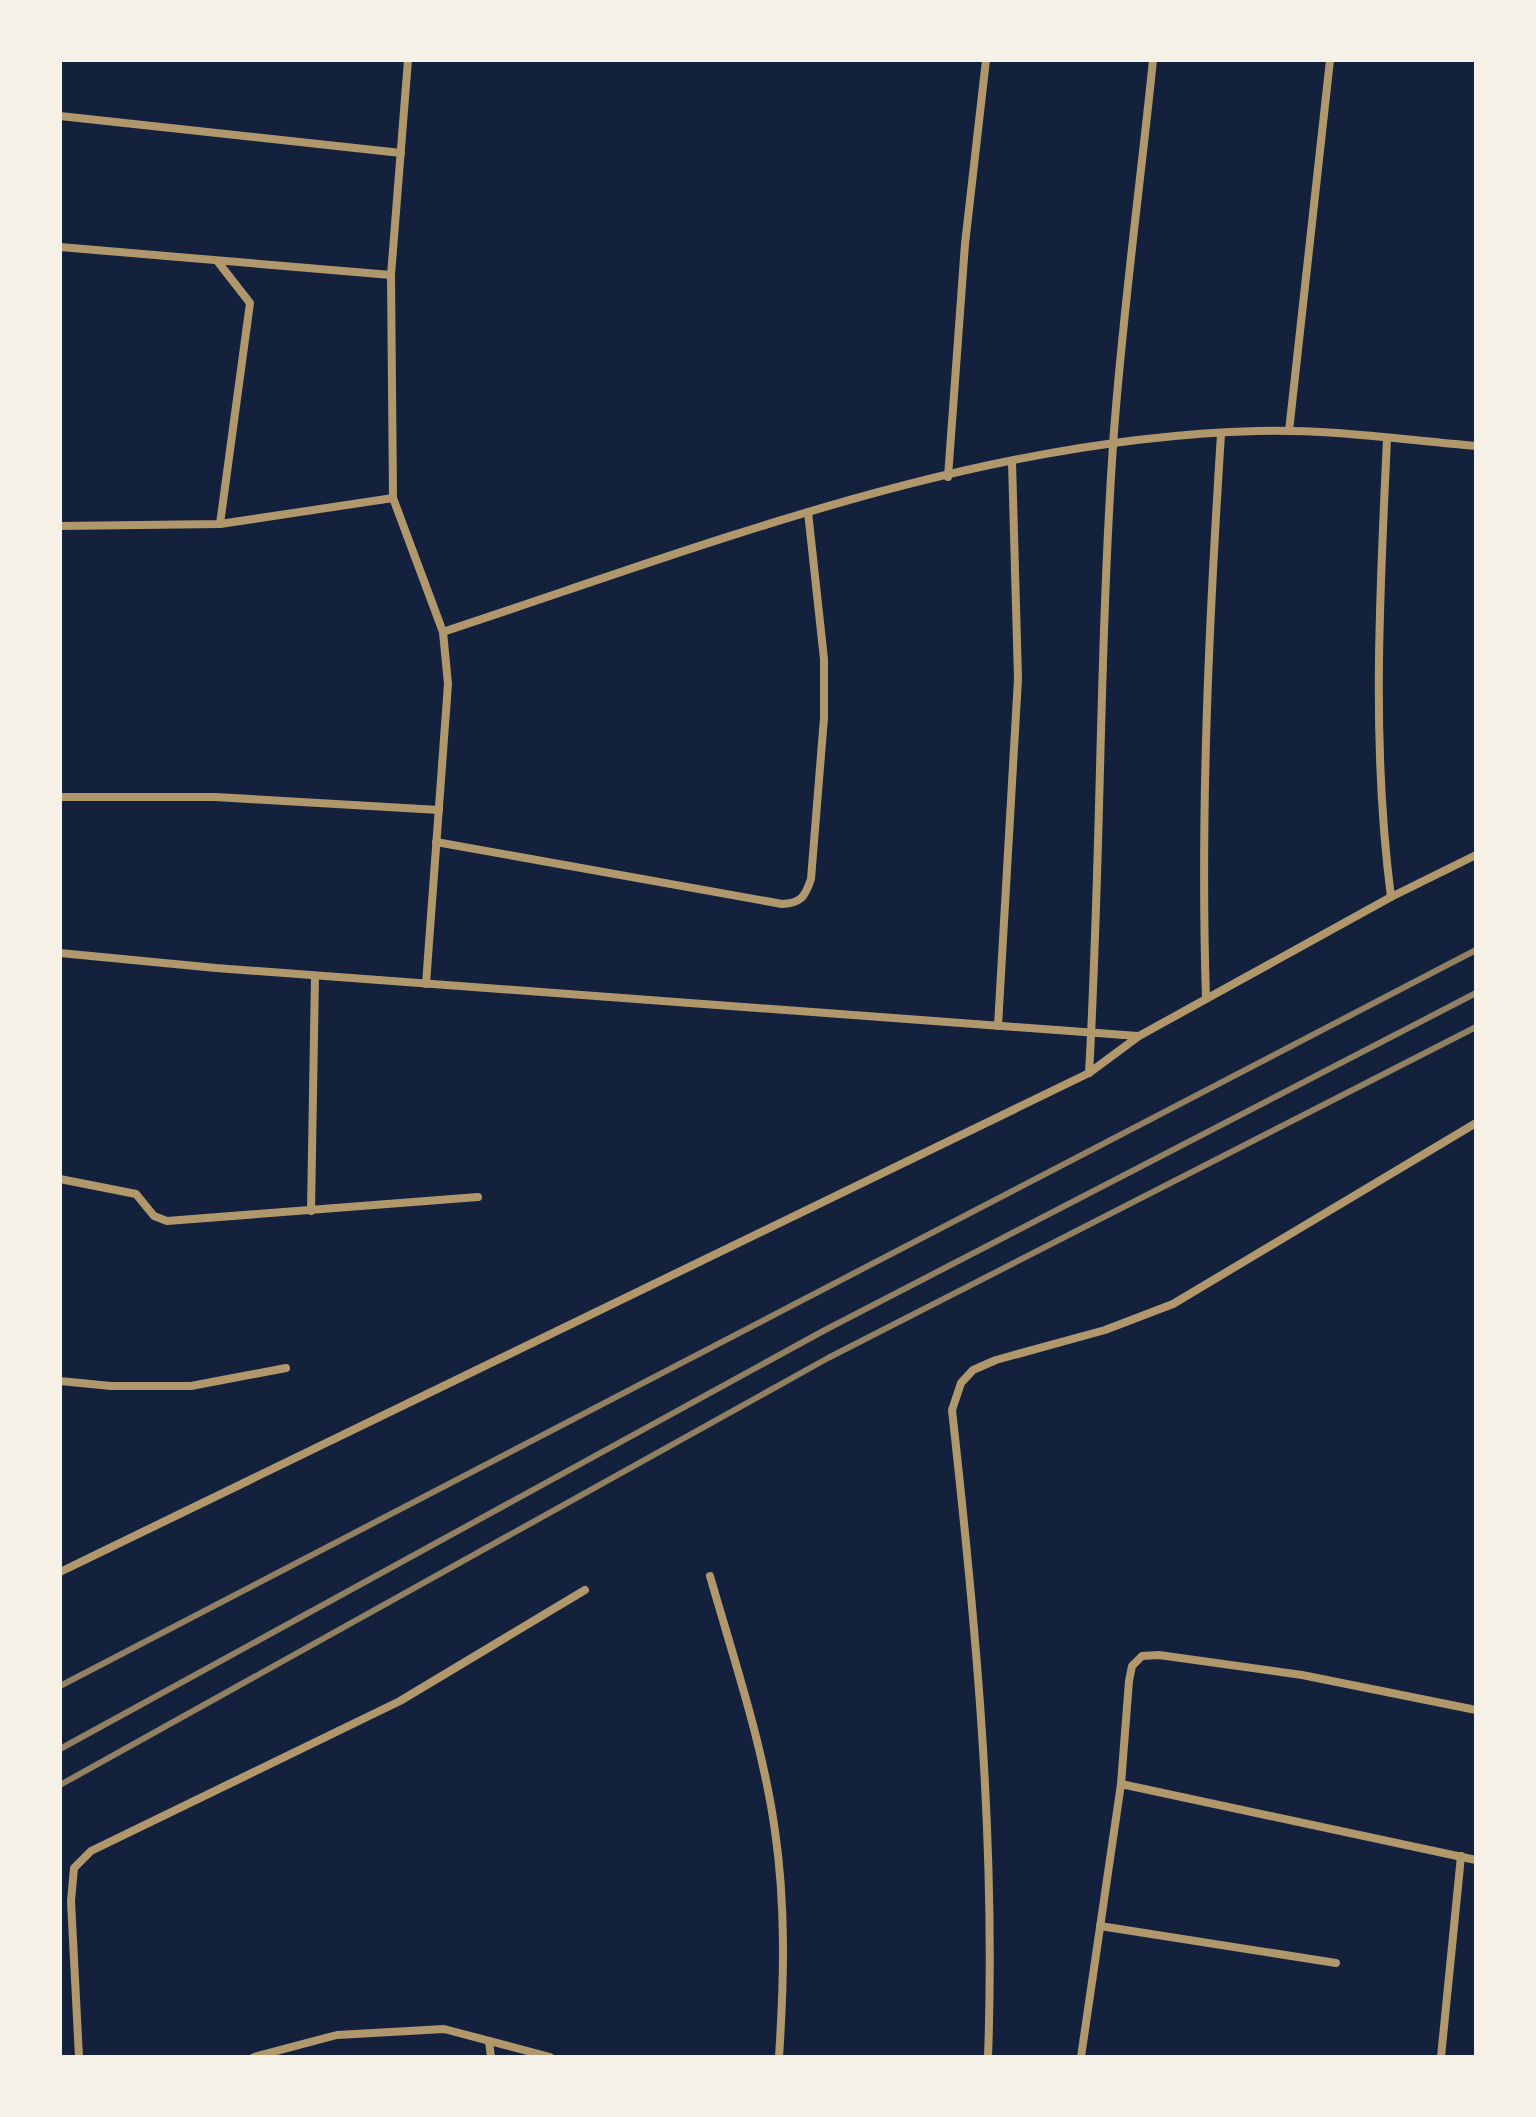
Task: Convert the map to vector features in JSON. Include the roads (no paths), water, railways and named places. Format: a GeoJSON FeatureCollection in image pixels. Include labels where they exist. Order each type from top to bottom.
{"type":"FeatureCollection","features":[{"type":"Feature","properties":{"kind":"street"},"geometry":{"type":"LineString","coordinates":[[408,60],[391,275],[393,498],[443,632],[448,684],[426,984]]}},
{"type":"Feature","properties":{"kind":"street"},"geometry":{"type":"LineString","coordinates":[[948,477],[965,244],[986,60]]}},
{"type":"Feature","properties":{"kind":"street"},"geometry":{"type":"LineString","coordinates":[[1089,1073],[1113,444],[1153,60]]}},
{"type":"Feature","properties":{"kind":"street"},"geometry":{"type":"LineString","coordinates":[[1289,431],[1330,60]]}},
{"type":"Feature","properties":{"kind":"street"},"geometry":{"type":"LineString","coordinates":[[60,116],[401,153]]}},
{"type":"Feature","properties":{"kind":"street"},"geometry":{"type":"LineString","coordinates":[[60,247],[391,275]]}},
{"type":"Feature","properties":{"kind":"street"},"geometry":{"type":"LineString","coordinates":[[218,261],[250,303],[220,524]]}},
{"type":"Feature","properties":{"kind":"street"},"geometry":{"type":"LineString","coordinates":[[443,632],[808,512],[1012,461],[1113,444],[1289,431],[1476,446]]}},
{"type":"Feature","properties":{"kind":"street"},"geometry":{"type":"LineString","coordinates":[[1206,999],[1203,914],[1208,642],[1221,434]]}},
{"type":"Feature","properties":{"kind":"street"},"geometry":{"type":"LineString","coordinates":[[1387,439],[1377,740],[1382,825],[1391,897]]}},
{"type":"Feature","properties":{"kind":"street"},"geometry":{"type":"LineString","coordinates":[[998,1026],[1018,679],[1012,461]]}},
{"type":"Feature","properties":{"kind":"street"},"geometry":{"type":"LineString","coordinates":[[60,526],[220,524],[393,498]]}},
{"type":"Feature","properties":{"kind":"street"},"geometry":{"type":"LineString","coordinates":[[436,842],[782,904],[795,903],[805,896],[811,879],[824,718],[821,614],[808,512]]}},
{"type":"Feature","properties":{"kind":"street"},"geometry":{"type":"LineString","coordinates":[[60,797],[215,797],[439,810]]}},
{"type":"Feature","properties":{"kind":"street"},"geometry":{"type":"LineString","coordinates":[[60,1571],[1089,1073],[1139,1036],[1391,897],[1476,855]]}},
{"type":"Feature","properties":{"kind":"street"},"geometry":{"type":"LineString","coordinates":[[60,953],[315,976],[1139,1036]]}},
{"type":"Feature","properties":{"kind":"street"},"geometry":{"type":"LineString","coordinates":[[311,1211],[315,976]]}},
{"type":"Feature","properties":{"kind":"street"},"geometry":{"type":"LineString","coordinates":[[988,2057],[991,1895],[986,1777],[977,1634],[952,1410],[961,1383],[973,1370],[996,1360],[1105,1330],[1173,1304],[1476,1123]]}},
{"type":"Feature","properties":{"kind":"street"},"geometry":{"type":"LineString","coordinates":[[60,1179],[136,1194],[154,1216],[167,1221],[478,1197]]}},
{"type":"Feature","properties":{"kind":"street"},"geometry":{"type":"LineString","coordinates":[[60,1381],[111,1386],[191,1386],[286,1368]]}},
{"type":"Feature","properties":{"kind":"street"},"geometry":{"type":"LineString","coordinates":[[710,1576],[759,1747],[775,1830],[783,1911],[784,1982],[779,2057]]}},
{"type":"Feature","properties":{"kind":"street"},"geometry":{"type":"LineString","coordinates":[[79,2057],[71,1901],[74,1868],[91,1851],[400,1701],[585,1590]]}},
{"type":"Feature","properties":{"kind":"street"},"geometry":{"type":"LineString","coordinates":[[1081,2057],[1121,1784],[1129,1681],[1132,1666],[1142,1656],[1159,1655],[1302,1675],[1476,1710]]}},
{"type":"Feature","properties":{"kind":"street"},"geometry":{"type":"LineString","coordinates":[[1121,1784],[1476,1860]]}},
{"type":"Feature","properties":{"kind":"street"},"geometry":{"type":"LineString","coordinates":[[1441,2057],[1461,1856]]}},
{"type":"Feature","properties":{"kind":"street"},"geometry":{"type":"LineString","coordinates":[[1100,1926],[1336,1963]]}},
{"type":"Feature","properties":{"kind":"street"},"geometry":{"type":"LineString","coordinates":[[254,2057],[337,2035],[444,2029],[550,2057]]}},
{"type":"Feature","properties":{"kind":"street"},"geometry":{"type":"LineString","coordinates":[[489,2041],[491,2057]]}},
{"type":"Feature","properties":{"kind":"street"},"geometry":{"type":"LineString","coordinates":[[295,2046],[296,2057]]}},
{"type":"Feature","properties":{"kind":"railway"},"geometry":{"type":"LineString","coordinates":[[60,1686],[1476,950]]}},
{"type":"Feature","properties":{"kind":"railway"},"geometry":{"type":"LineString","coordinates":[[60,1749],[825,1330],[1476,993]]}},
{"type":"Feature","properties":{"kind":"railway"},"geometry":{"type":"LineString","coordinates":[[60,1785],[828,1358],[1476,1027]]}}]}
